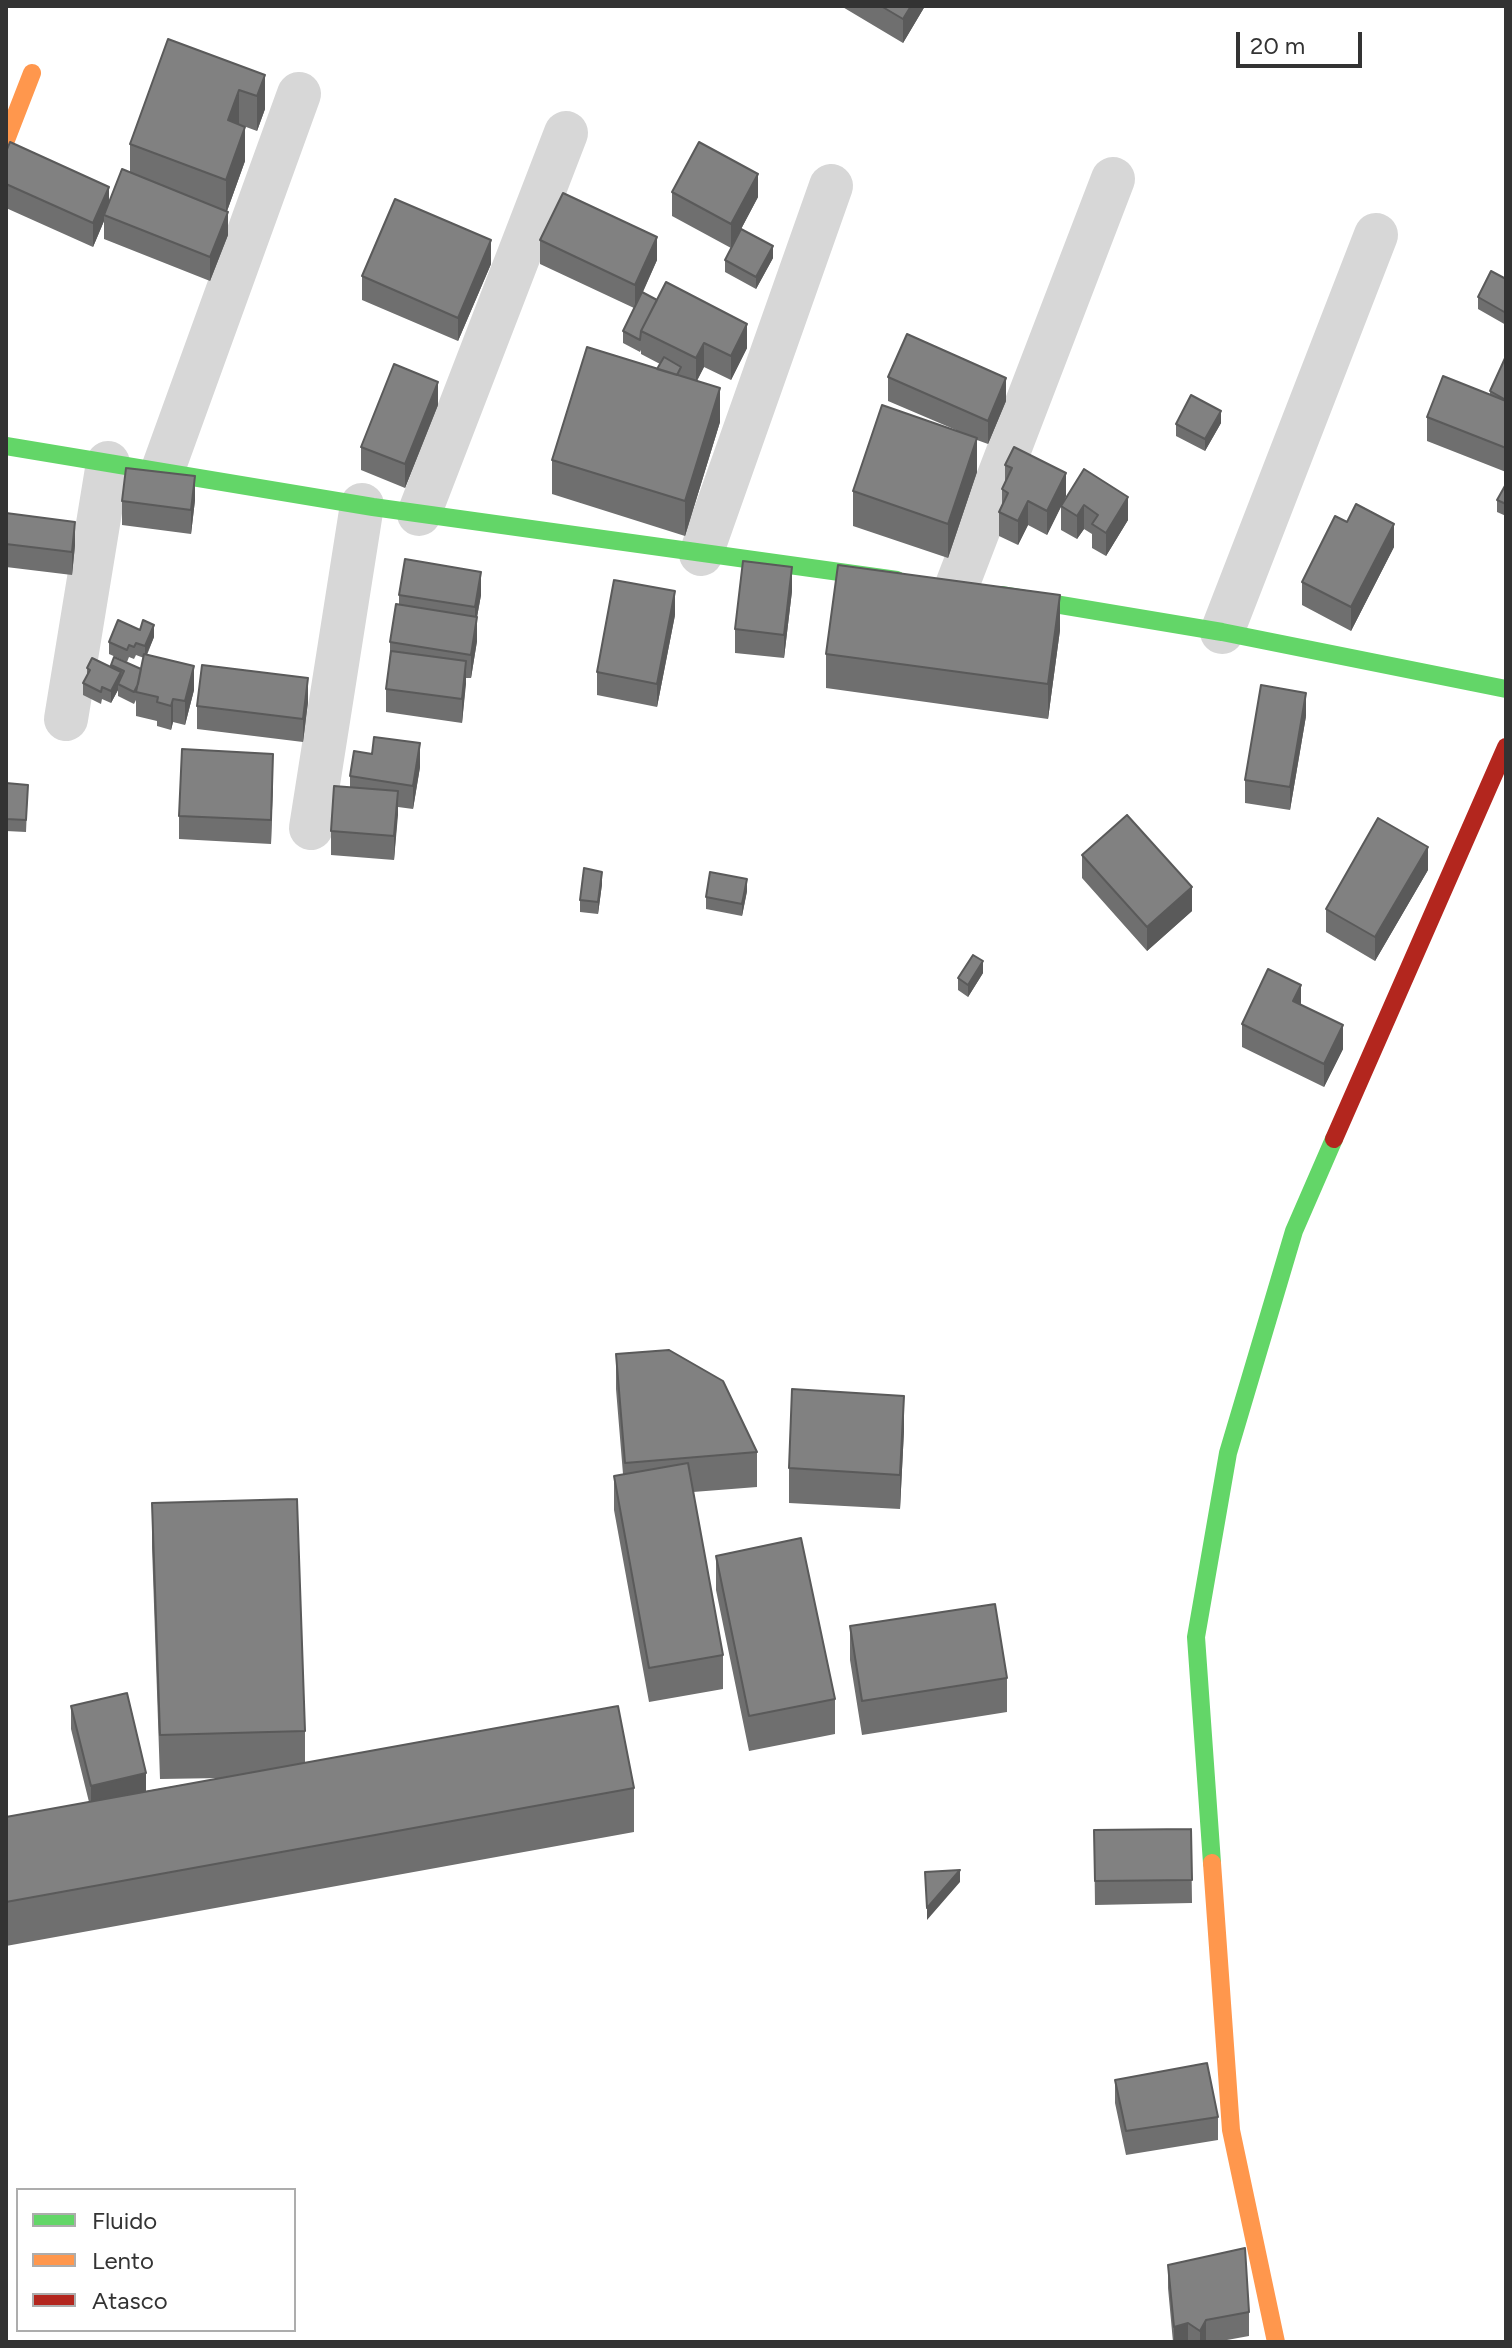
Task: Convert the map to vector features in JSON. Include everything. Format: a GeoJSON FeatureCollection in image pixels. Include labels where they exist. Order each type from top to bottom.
{"type":"FeatureCollection","features":[{"type":"Feature","properties":{"kind":"street"},"geometry":{"type":"LineString","coordinates":[[6,140],[32,73]]}},
{"type":"Feature","properties":{"kind":"street"},"geometry":{"type":"LineString","coordinates":[[162,472],[299,94]]}},
{"type":"Feature","properties":{"kind":"street"},"geometry":{"type":"LineString","coordinates":[[419,514],[566,133]]}},
{"type":"Feature","properties":{"kind":"street"},"geometry":{"type":"LineString","coordinates":[[1113,179],[964,589],[1222,632],[1506,689]]}},
{"type":"Feature","properties":{"kind":"street"},"geometry":{"type":"LineString","coordinates":[[701,554],[831,186]]}},
{"type":"Feature","properties":{"kind":"street"},"geometry":{"type":"LineString","coordinates":[[1222,632],[1376,235]]}},
{"type":"Feature","properties":{"kind":"street"},"geometry":{"type":"LineString","coordinates":[[6,446],[419,514],[911,582]]}},
{"type":"Feature","properties":{"kind":"street"},"geometry":{"type":"LineString","coordinates":[[66,719],[108,463]]}},
{"type":"Feature","properties":{"kind":"street"},"geometry":{"type":"LineString","coordinates":[[311,828],[362,505]]}},
{"type":"Feature","properties":{"kind":"street"},"geometry":{"type":"LineString","coordinates":[[1276,2342],[1231,2130],[1196,1637],[1228,1453],[1294,1231],[1506,747]]}},
{"type":"Feature","properties":{"kind":"building"},"geometry":{"type":"Polygon","coordinates":[[[881,6],[911,6],[903,19],[881,6]]]}},
{"type":"Feature","properties":{"kind":"building"},"geometry":{"type":"Polygon","coordinates":[[[168,39],[265,75],[257,96],[239,90],[228,120],[245,127],[226,180],[130,144],[168,39]]]}},
{"type":"Feature","properties":{"kind":"building"},"geometry":{"type":"Polygon","coordinates":[[[10,142],[109,187],[93,223],[6,184],[6,152],[10,142]]]}},
{"type":"Feature","properties":{"kind":"building"},"geometry":{"type":"Polygon","coordinates":[[[699,142],[758,174],[731,224],[672,192],[699,142]]]}},
{"type":"Feature","properties":{"kind":"building"},"geometry":{"type":"Polygon","coordinates":[[[122,169],[228,212],[210,257],[104,215],[122,169]]]}},
{"type":"Feature","properties":{"kind":"building"},"geometry":{"type":"Polygon","coordinates":[[[563,193],[657,237],[635,285],[540,240],[563,193]]]}},
{"type":"Feature","properties":{"kind":"building"},"geometry":{"type":"Polygon","coordinates":[[[395,199],[491,240],[458,318],[362,276],[395,199]]]}},
{"type":"Feature","properties":{"kind":"building"},"geometry":{"type":"Polygon","coordinates":[[[741,229],[773,246],[756,277],[725,260],[741,229]]]}},
{"type":"Feature","properties":{"kind":"building"},"geometry":{"type":"Polygon","coordinates":[[[1491,271],[1506,279],[1506,313],[1478,297],[1491,271]]]}},
{"type":"Feature","properties":{"kind":"building"},"geometry":{"type":"Polygon","coordinates":[[[666,282],[747,324],[731,356],[704,343],[696,358],[641,331],[666,282]]]}},
{"type":"Feature","properties":{"kind":"building"},"geometry":{"type":"Polygon","coordinates":[[[642,292],[657,300],[641,331],[640,340],[623,331],[642,292]]]}},
{"type":"Feature","properties":{"kind":"building"},"geometry":{"type":"Polygon","coordinates":[[[907,334],[1006,378],[988,421],[888,377],[907,334]]]}},
{"type":"Feature","properties":{"kind":"building"},"geometry":{"type":"Polygon","coordinates":[[[587,347],[720,388],[685,501],[552,460],[587,347]]]}},
{"type":"Feature","properties":{"kind":"building"},"geometry":{"type":"Polygon","coordinates":[[[1506,356],[1506,400],[1490,391],[1506,356]]]}},
{"type":"Feature","properties":{"kind":"building"},"geometry":{"type":"Polygon","coordinates":[[[664,357],[681,367],[677,375],[657,369],[664,357]]]}},
{"type":"Feature","properties":{"kind":"building"},"geometry":{"type":"Polygon","coordinates":[[[394,364],[438,382],[405,464],[361,447],[394,364]]]}},
{"type":"Feature","properties":{"kind":"building"},"geometry":{"type":"Polygon","coordinates":[[[1443,376],[1506,401],[1506,448],[1427,417],[1443,376]]]}},
{"type":"Feature","properties":{"kind":"building"},"geometry":{"type":"Polygon","coordinates":[[[1191,395],[1221,411],[1205,439],[1176,424],[1191,395]]]}},
{"type":"Feature","properties":{"kind":"building"},"geometry":{"type":"Polygon","coordinates":[[[882,405],[977,438],[948,524],[853,491],[882,405]]]}},
{"type":"Feature","properties":{"kind":"building"},"geometry":{"type":"Polygon","coordinates":[[[1014,447],[1066,473],[1047,511],[1028,501],[1018,521],[999,512],[1008,493],[1002,489],[1012,468],[1005,465],[1014,447]]]}},
{"type":"Feature","properties":{"kind":"building"},"geometry":{"type":"Polygon","coordinates":[[[126,468],[195,476],[191,510],[122,501],[126,468]]]}},
{"type":"Feature","properties":{"kind":"building"},"geometry":{"type":"Polygon","coordinates":[[[1084,469],[1128,497],[1106,533],[1092,524],[1098,515],[1084,505],[1077,516],[1061,506],[1084,469]]]}},
{"type":"Feature","properties":{"kind":"building"},"geometry":{"type":"Polygon","coordinates":[[[1506,484],[1506,504],[1497,500],[1506,484]]]}},
{"type":"Feature","properties":{"kind":"building"},"geometry":{"type":"Polygon","coordinates":[[[1356,504],[1394,524],[1351,607],[1302,582],[1335,516],[1347,522],[1356,504]]]}},
{"type":"Feature","properties":{"kind":"building"},"geometry":{"type":"Polygon","coordinates":[[[6,513],[75,522],[72,552],[6,544],[6,513]]]}},
{"type":"Feature","properties":{"kind":"building"},"geometry":{"type":"Polygon","coordinates":[[[405,559],[481,572],[475,607],[399,595],[405,559]]]}},
{"type":"Feature","properties":{"kind":"building"},"geometry":{"type":"Polygon","coordinates":[[[743,561],[792,567],[784,635],[735,629],[743,561]]]}},
{"type":"Feature","properties":{"kind":"building"},"geometry":{"type":"Polygon","coordinates":[[[838,565],[1060,595],[1048,684],[826,654],[838,565]]]}},
{"type":"Feature","properties":{"kind":"building"},"geometry":{"type":"Polygon","coordinates":[[[614,580],[675,591],[657,684],[597,672],[614,580]]]}},
{"type":"Feature","properties":{"kind":"building"},"geometry":{"type":"Polygon","coordinates":[[[396,604],[477,617],[471,655],[390,642],[396,604]]]}},
{"type":"Feature","properties":{"kind":"building"},"geometry":{"type":"Polygon","coordinates":[[[118,620],[140,630],[143,620],[154,625],[145,646],[136,643],[134,647],[129,645],[127,650],[109,642],[118,620]]]}},
{"type":"Feature","properties":{"kind":"building"},"geometry":{"type":"Polygon","coordinates":[[[391,651],[466,661],[462,699],[386,689],[391,651]]]}},
{"type":"Feature","properties":{"kind":"building"},"geometry":{"type":"Polygon","coordinates":[[[144,654],[194,666],[185,701],[173,699],[171,706],[157,702],[158,697],[136,692],[144,654]]]}},
{"type":"Feature","properties":{"kind":"building"},"geometry":{"type":"Polygon","coordinates":[[[114,657],[141,669],[134,692],[118,684],[124,671],[111,665],[114,657]]]}},
{"type":"Feature","properties":{"kind":"building"},"geometry":{"type":"Polygon","coordinates":[[[92,658],[121,672],[111,691],[102,687],[101,692],[83,683],[92,658]]]}},
{"type":"Feature","properties":{"kind":"building"},"geometry":{"type":"Polygon","coordinates":[[[202,665],[308,678],[303,719],[197,706],[202,665]]]}},
{"type":"Feature","properties":{"kind":"building"},"geometry":{"type":"Polygon","coordinates":[[[1261,685],[1306,693],[1290,787],[1245,780],[1261,685]]]}},
{"type":"Feature","properties":{"kind":"building"},"geometry":{"type":"Polygon","coordinates":[[[374,737],[420,743],[413,786],[350,776],[354,751],[372,754],[374,737]]]}},
{"type":"Feature","properties":{"kind":"building"},"geometry":{"type":"Polygon","coordinates":[[[182,749],[273,754],[271,820],[179,816],[182,749]]]}},
{"type":"Feature","properties":{"kind":"building"},"geometry":{"type":"Polygon","coordinates":[[[6,783],[28,785],[26,820],[6,819],[6,783]]]}},
{"type":"Feature","properties":{"kind":"building"},"geometry":{"type":"Polygon","coordinates":[[[334,786],[398,791],[394,836],[331,831],[334,786]]]}},
{"type":"Feature","properties":{"kind":"building"},"geometry":{"type":"Polygon","coordinates":[[[1127,815],[1192,887],[1147,927],[1082,855],[1127,815]]]}},
{"type":"Feature","properties":{"kind":"building"},"geometry":{"type":"Polygon","coordinates":[[[1378,818],[1428,847],[1375,937],[1326,909],[1378,818]]]}},
{"type":"Feature","properties":{"kind":"building"},"geometry":{"type":"Polygon","coordinates":[[[584,868],[602,872],[598,902],[580,900],[584,868]]]}},
{"type":"Feature","properties":{"kind":"building"},"geometry":{"type":"Polygon","coordinates":[[[710,872],[747,879],[742,904],[706,897],[710,872]]]}},
{"type":"Feature","properties":{"kind":"building"},"geometry":{"type":"Polygon","coordinates":[[[973,955],[983,961],[968,985],[958,978],[973,955]]]}},
{"type":"Feature","properties":{"kind":"building"},"geometry":{"type":"Polygon","coordinates":[[[1268,969],[1301,985],[1293,1001],[1343,1025],[1324,1064],[1242,1024],[1268,969]]]}},
{"type":"Feature","properties":{"kind":"building"},"geometry":{"type":"Polygon","coordinates":[[[669,1350],[723,1381],[757,1452],[625,1463],[616,1354],[669,1350]]]}},
{"type":"Feature","properties":{"kind":"building"},"geometry":{"type":"Polygon","coordinates":[[[792,1389],[904,1396],[900,1475],[789,1468],[792,1389]]]}},
{"type":"Feature","properties":{"kind":"building"},"geometry":{"type":"Polygon","coordinates":[[[688,1463],[723,1655],[649,1668],[614,1476],[688,1463]]]}},
{"type":"Feature","properties":{"kind":"building"},"geometry":{"type":"Polygon","coordinates":[[[297,1499],[305,1731],[160,1735],[152,1503],[297,1499]]]}},
{"type":"Feature","properties":{"kind":"building"},"geometry":{"type":"Polygon","coordinates":[[[801,1538],[835,1699],[749,1716],[716,1556],[801,1538]]]}},
{"type":"Feature","properties":{"kind":"building"},"geometry":{"type":"Polygon","coordinates":[[[995,1604],[1007,1678],[862,1701],[850,1626],[995,1604]]]}},
{"type":"Feature","properties":{"kind":"building"},"geometry":{"type":"Polygon","coordinates":[[[127,1693],[146,1773],[91,1786],[71,1706],[127,1693]]]}},
{"type":"Feature","properties":{"kind":"building"},"geometry":{"type":"Polygon","coordinates":[[[618,1706],[634,1788],[6,1902],[6,1817],[618,1706]]]}},
{"type":"Feature","properties":{"kind":"building"},"geometry":{"type":"Polygon","coordinates":[[[1191,1829],[1192,1880],[1095,1881],[1094,1830],[1191,1829]]]}},
{"type":"Feature","properties":{"kind":"building"},"geometry":{"type":"Polygon","coordinates":[[[960,1870],[927,1908],[925,1872],[960,1870]]]}},
{"type":"Feature","properties":{"kind":"building"},"geometry":{"type":"Polygon","coordinates":[[[1207,2063],[1218,2117],[1126,2131],[1115,2080],[1207,2063]]]}},
{"type":"Feature","properties":{"kind":"building"},"geometry":{"type":"Polygon","coordinates":[[[1245,2248],[1249,2312],[1206,2320],[1200,2331],[1188,2323],[1174,2327],[1168,2265],[1245,2248]]]}},
{"type":"Feature","properties":{"kind":"traffic: fast"},"geometry":{"type":"LineString","coordinates":[[6,446],[373,507],[897,580]]}},
{"type":"Feature","properties":{"kind":"traffic: fast"},"geometry":{"type":"LineString","coordinates":[[1001,595],[1222,632],[1506,689]]}},
{"type":"Feature","properties":{"kind":"traffic: fast"},"geometry":{"type":"LineString","coordinates":[[1212,1863],[1196,1637],[1228,1453],[1294,1231],[1334,1139]]}},
{"type":"Feature","properties":{"kind":"traffic: slow"},"geometry":{"type":"LineString","coordinates":[[6,140],[32,73]]}},
{"type":"Feature","properties":{"kind":"traffic: slow"},"geometry":{"type":"LineString","coordinates":[[1212,1863],[1231,2130],[1276,2342]]}},
{"type":"Feature","properties":{"kind":"traffic: jam"},"geometry":{"type":"LineString","coordinates":[[1334,1139],[1506,747]]}}]}
